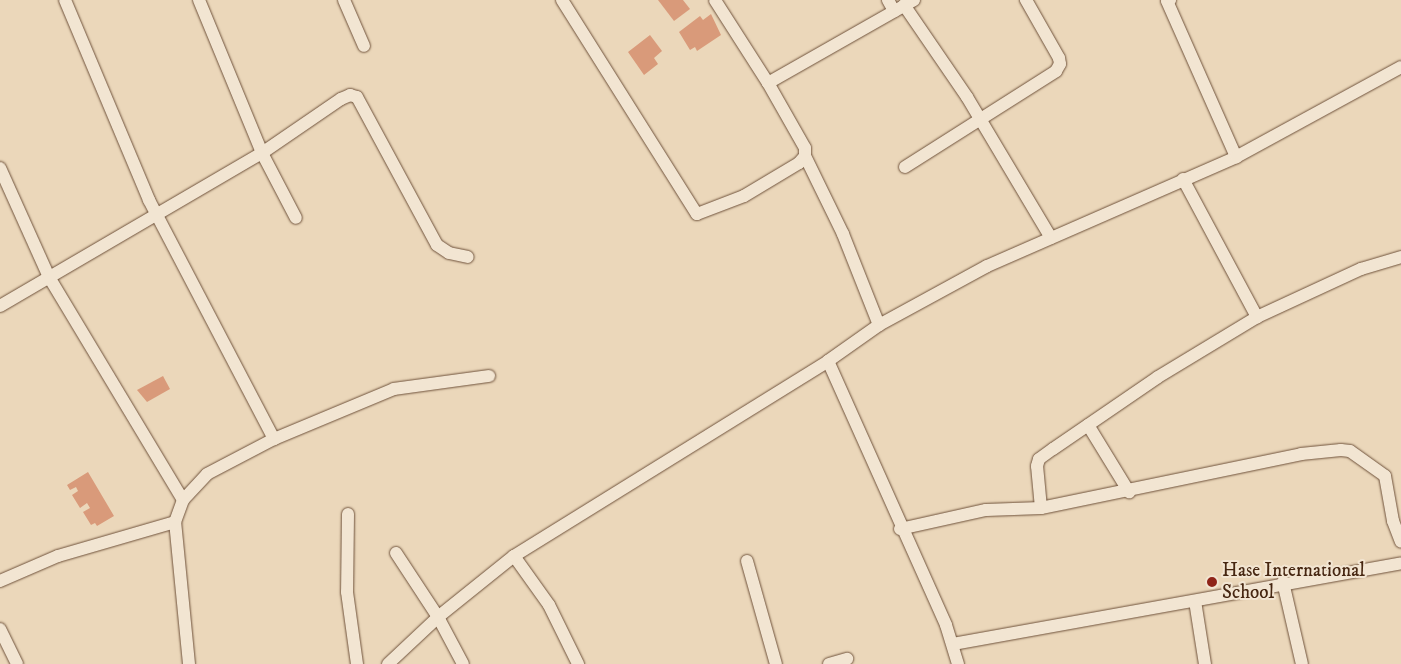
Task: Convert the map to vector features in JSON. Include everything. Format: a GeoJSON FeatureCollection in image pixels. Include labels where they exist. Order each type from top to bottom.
{"type":"FeatureCollection","features":[{"type":"Feature","properties":{"kind":"street"},"geometry":{"type":"LineString","coordinates":[[65,0],[158,216],[274,439]]}},
{"type":"Feature","properties":{"kind":"street"},"geometry":{"type":"LineString","coordinates":[[199,0],[262,153],[296,218]]}},
{"type":"Feature","properties":{"kind":"street"},"geometry":{"type":"LineString","coordinates":[[344,0],[364,46]]}},
{"type":"Feature","properties":{"kind":"street"},"geometry":{"type":"LineString","coordinates":[[562,0],[698,214],[744,196],[799,164],[805,156]]}},
{"type":"Feature","properties":{"kind":"street"},"geometry":{"type":"LineString","coordinates":[[716,0],[768,83],[805,148],[805,156],[843,234],[879,325]]}},
{"type":"Feature","properties":{"kind":"street"},"geometry":{"type":"LineString","coordinates":[[905,167],[1056,70],[1060,64],[1026,0]]}},
{"type":"Feature","properties":{"kind":"street"},"geometry":{"type":"LineString","coordinates":[[1168,0],[1236,157]]}},
{"type":"Feature","properties":{"kind":"street"},"geometry":{"type":"LineString","coordinates":[[768,83],[900,4],[980,118],[1051,238]]}},
{"type":"Feature","properties":{"kind":"street"},"geometry":{"type":"LineString","coordinates":[[388,664],[438,617],[514,556],[828,361],[879,325],[937,292],[1051,238],[1236,157],[1401,68]]}},
{"type":"Feature","properties":{"kind":"street"},"geometry":{"type":"LineString","coordinates":[[0,306],[158,216],[262,153],[341,99],[350,95],[357,97],[438,245],[449,253],[468,257]]}},
{"type":"Feature","properties":{"kind":"street"},"geometry":{"type":"LineString","coordinates":[[0,168],[49,277],[183,500]]}},
{"type":"Feature","properties":{"kind":"street"},"geometry":{"type":"LineString","coordinates":[[1183,179],[1257,317]]}},
{"type":"Feature","properties":{"kind":"street"},"geometry":{"type":"LineString","coordinates":[[1041,508],[1037,466],[1039,459],[1158,377],[1257,317],[1361,269],[1401,257]]}},
{"type":"Feature","properties":{"kind":"street"},"geometry":{"type":"LineString","coordinates":[[828,361],[900,529],[953,644],[958,664]]}},
{"type":"Feature","properties":{"kind":"street"},"geometry":{"type":"LineString","coordinates":[[189,664],[175,522],[183,500],[207,474],[274,439],[394,389],[489,376]]}},
{"type":"Feature","properties":{"kind":"street"},"geometry":{"type":"LineString","coordinates":[[1088,425],[1130,492]]}},
{"type":"Feature","properties":{"kind":"street"},"geometry":{"type":"LineString","coordinates":[[900,529],[986,510],[1041,508],[1130,492],[1325,450],[1350,451],[1385,476],[1393,521],[1401,542]]}},
{"type":"Feature","properties":{"kind":"street"},"geometry":{"type":"LineString","coordinates":[[348,514],[347,592],[357,664]]}},
{"type":"Feature","properties":{"kind":"street"},"geometry":{"type":"LineString","coordinates":[[0,581],[58,556],[175,522]]}},
{"type":"Feature","properties":{"kind":"street"},"geometry":{"type":"LineString","coordinates":[[396,553],[438,617],[463,664]]}},
{"type":"Feature","properties":{"kind":"street"},"geometry":{"type":"LineString","coordinates":[[514,556],[530,583],[549,605],[578,664]]}},
{"type":"Feature","properties":{"kind":"street"},"geometry":{"type":"LineString","coordinates":[[747,560],[776,664]]}},
{"type":"Feature","properties":{"kind":"street"},"geometry":{"type":"LineString","coordinates":[[953,644],[1195,601],[1283,582],[1401,563]]}},
{"type":"Feature","properties":{"kind":"street"},"geometry":{"type":"LineString","coordinates":[[1283,582],[1302,664]]}},
{"type":"Feature","properties":{"kind":"street"},"geometry":{"type":"LineString","coordinates":[[1195,601],[1205,664]]}},
{"type":"Feature","properties":{"kind":"street"},"geometry":{"type":"LineString","coordinates":[[0,629],[17,664]]}},
{"type":"Feature","properties":{"kind":"street"},"geometry":{"type":"LineString","coordinates":[[829,664],[847,659]]}},
{"type":"Feature","properties":{"kind":"building"},"geometry":{"type":"Polygon","coordinates":[[[658,0],[683,0],[690,9],[674,21],[658,0]]]}},
{"type":"Feature","properties":{"kind":"building"},"geometry":{"type":"Polygon","coordinates":[[[711,14],[721,35],[697,51],[695,47],[690,50],[679,32],[700,16],[703,20],[711,14]]]}},
{"type":"Feature","properties":{"kind":"building"},"geometry":{"type":"Polygon","coordinates":[[[650,35],[662,51],[654,58],[658,64],[644,75],[628,52],[650,35]]]}},
{"type":"Feature","properties":{"kind":"building"},"geometry":{"type":"Polygon","coordinates":[[[163,376],[170,389],[147,402],[137,390],[163,376]]]}},
{"type":"Feature","properties":{"kind":"building"},"geometry":{"type":"Polygon","coordinates":[[[88,472],[114,516],[97,526],[95,523],[91,525],[83,512],[90,508],[87,503],[80,508],[72,495],[78,491],[76,487],[70,490],[67,485],[88,472]]]}},
{"type":"Feature","properties":{"kind":"place","name":"Hase International School"},"geometry":{"type":"Point","coordinates":[1212,582]}}]}
